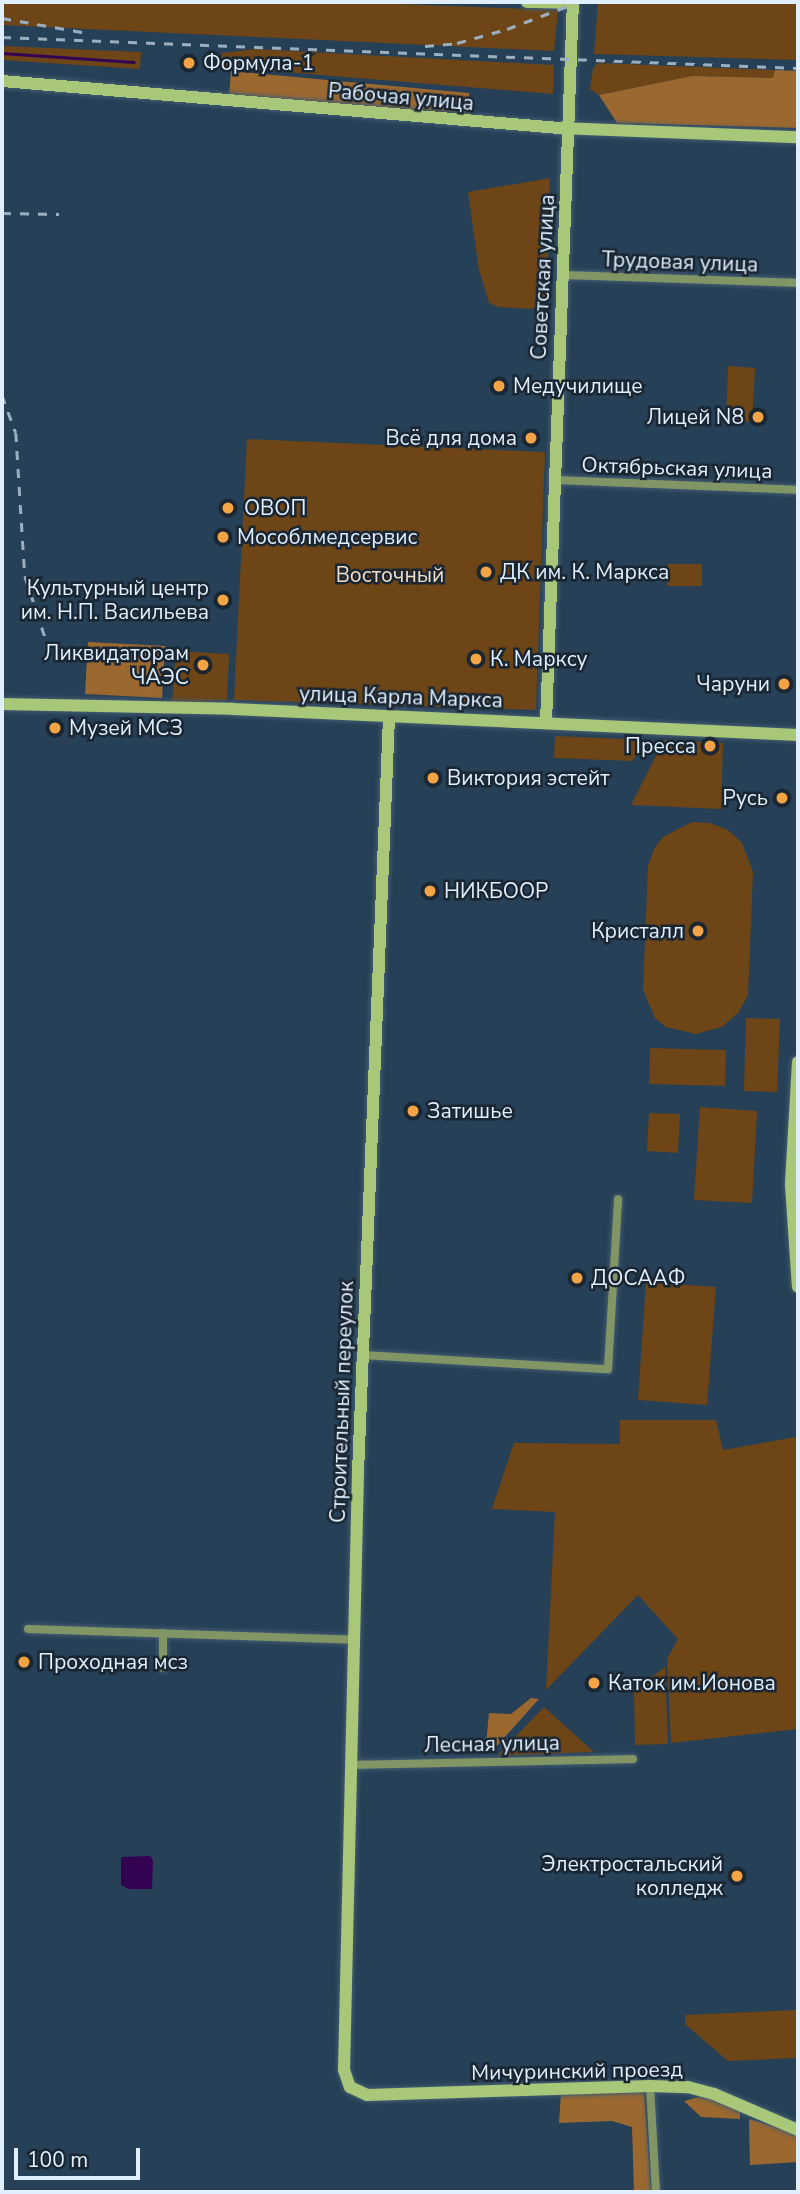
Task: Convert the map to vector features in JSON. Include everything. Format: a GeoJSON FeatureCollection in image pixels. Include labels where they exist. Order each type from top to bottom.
{"type":"FeatureCollection","features":[{"type":"Feature","properties":{"kind":"street"},"geometry":{"type":"LineString","coordinates":[[527,2],[573,3]]}},
{"type":"Feature","properties":{"kind":"street","name":"Советская улица"},"geometry":{"type":"LineString","coordinates":[[546,723],[573,3]]}},
{"type":"Feature","properties":{"kind":"street","name":"Рабочая улица"},"geometry":{"type":"LineString","coordinates":[[2,81],[569,129],[798,138]]}},
{"type":"Feature","properties":{"kind":"street","name":"Трудовая улица"},"geometry":{"type":"LineString","coordinates":[[561,275],[798,283]]}},
{"type":"Feature","properties":{"kind":"street","name":"Октябрьская улица"},"geometry":{"type":"LineString","coordinates":[[554,480],[798,490]]}},
{"type":"Feature","properties":{"kind":"street","name":"улица Карла Маркса"},"geometry":{"type":"LineString","coordinates":[[2,704],[233,709],[798,735]]}},
{"type":"Feature","properties":{"kind":"street","name":"Строительный переулок"},"geometry":{"type":"LineString","coordinates":[[351,2087],[344,2070],[362,1355],[389,717]]}},
{"type":"Feature","properties":{"kind":"street"},"geometry":{"type":"LineString","coordinates":[[798,1062],[792,1176],[798,1287]]}},
{"type":"Feature","properties":{"kind":"street"},"geometry":{"type":"LineString","coordinates":[[362,1355],[608,1369],[618,1199]]}},
{"type":"Feature","properties":{"kind":"street"},"geometry":{"type":"LineString","coordinates":[[27,1629],[355,1640]]}},
{"type":"Feature","properties":{"kind":"street"},"geometry":{"type":"LineString","coordinates":[[163,1633],[163,1668]]}},
{"type":"Feature","properties":{"kind":"street","name":"Лесная улица"},"geometry":{"type":"LineString","coordinates":[[352,1765],[633,1759]]}},
{"type":"Feature","properties":{"kind":"street"},"geometry":{"type":"LineString","coordinates":[[650,2086],[656,2192]]}},
{"type":"Feature","properties":{"kind":"street","name":"Мичуринский проезд"},"geometry":{"type":"LineString","coordinates":[[351,2087],[367,2095],[650,2086],[702,2090],[798,2130]]}},
{"type":"Feature","properties":{"kind":"green space"},"geometry":{"type":"Polygon","coordinates":[[[2,2],[344,2],[558,10],[554,51],[2,25],[2,2]]]}},
{"type":"Feature","properties":{"kind":"green space"},"geometry":{"type":"Polygon","coordinates":[[[598,2],[798,2],[798,60],[594,54],[598,2]]]}},
{"type":"Feature","properties":{"kind":"green space"},"geometry":{"type":"Polygon","coordinates":[[[2,46],[141,52],[140,69],[2,60],[2,46]]]}},
{"type":"Feature","properties":{"kind":"green space"},"geometry":{"type":"Polygon","coordinates":[[[255,49],[554,65],[553,94],[222,67],[222,53],[255,49]]]}},
{"type":"Feature","properties":{"kind":"green space"},"geometry":{"type":"Polygon","coordinates":[[[598,63],[775,70],[773,78],[692,76],[599,95],[590,89],[593,68],[598,63]]]}},
{"type":"Feature","properties":{"kind":"green space"},"geometry":{"type":"Polygon","coordinates":[[[550,178],[547,299],[532,309],[499,307],[489,303],[479,270],[468,192],[550,178]]]}},
{"type":"Feature","properties":{"kind":"green space"},"geometry":{"type":"Polygon","coordinates":[[[728,366],[755,368],[752,422],[726,420],[728,366]]]}},
{"type":"Feature","properties":{"kind":"green space","name":"Восточный"},"geometry":{"type":"Polygon","coordinates":[[[247,439],[545,452],[536,710],[234,700],[247,439]]]}},
{"type":"Feature","properties":{"kind":"green space"},"geometry":{"type":"Polygon","coordinates":[[[668,564],[702,564],[702,586],[667,586],[668,564]]]}},
{"type":"Feature","properties":{"kind":"green space"},"geometry":{"type":"Polygon","coordinates":[[[176,651],[229,654],[227,700],[172,703],[176,651]]]}},
{"type":"Feature","properties":{"kind":"green space"},"geometry":{"type":"Polygon","coordinates":[[[555,736],[649,740],[632,761],[554,758],[555,736]]]}},
{"type":"Feature","properties":{"kind":"green space"},"geometry":{"type":"Polygon","coordinates":[[[664,740],[723,743],[721,809],[631,805],[664,740]]]}},
{"type":"Feature","properties":{"kind":"green space","name":"Кристалл"},"geometry":{"type":"Polygon","coordinates":[[[692,822],[710,823],[728,830],[742,843],[753,872],[748,995],[738,1013],[722,1027],[696,1034],[666,1027],[655,1018],[643,990],[648,867],[654,849],[663,837],[692,822]]]}},
{"type":"Feature","properties":{"kind":"green space"},"geometry":{"type":"Polygon","coordinates":[[[746,1018],[780,1019],[777,1092],[744,1091],[746,1018]]]}},
{"type":"Feature","properties":{"kind":"green space"},"geometry":{"type":"Polygon","coordinates":[[[650,1048],[726,1050],[725,1086],[649,1084],[650,1048]]]}},
{"type":"Feature","properties":{"kind":"green space"},"geometry":{"type":"Polygon","coordinates":[[[700,1107],[757,1111],[752,1203],[694,1200],[700,1107]]]}},
{"type":"Feature","properties":{"kind":"green space"},"geometry":{"type":"Polygon","coordinates":[[[649,1113],[680,1114],[678,1153],[647,1151],[649,1113]]]}},
{"type":"Feature","properties":{"kind":"green space"},"geometry":{"type":"Polygon","coordinates":[[[646,1282],[716,1287],[707,1405],[638,1400],[646,1282]]]}},
{"type":"Feature","properties":{"kind":"green space"},"geometry":{"type":"Polygon","coordinates":[[[620,1420],[716,1420],[723,1450],[796,1437],[798,1729],[671,1743],[667,1659],[678,1639],[638,1595],[546,1690],[555,1512],[492,1509],[514,1443],[620,1444],[620,1420]]]}},
{"type":"Feature","properties":{"kind":"green space"},"geometry":{"type":"Polygon","coordinates":[[[665,1667],[668,1744],[635,1745],[634,1691],[665,1667]]]}},
{"type":"Feature","properties":{"kind":"green space"},"geometry":{"type":"Polygon","coordinates":[[[544,1707],[594,1752],[497,1756],[544,1707]]]}},
{"type":"Feature","properties":{"kind":"green space"},"geometry":{"type":"Polygon","coordinates":[[[798,2010],[798,2058],[728,2061],[685,2024],[685,2015],[798,2010]]]}},
{"type":"Feature","properties":{"kind":"shaded area"},"geometry":{"type":"Polygon","coordinates":[[[775,70],[798,71],[798,128],[617,123],[599,95],[692,76],[773,78],[775,70]]]}},
{"type":"Feature","properties":{"kind":"shaded area"},"geometry":{"type":"Polygon","coordinates":[[[231,71],[469,93],[470,113],[229,97],[231,71]]]}},
{"type":"Feature","properties":{"kind":"shaded area"},"geometry":{"type":"Polygon","coordinates":[[[88,642],[165,646],[162,698],[85,694],[88,642]]]}},
{"type":"Feature","properties":{"kind":"shaded area"},"geometry":{"type":"Polygon","coordinates":[[[531,1698],[539,1699],[496,1747],[486,1745],[489,1713],[511,1714],[531,1698]]]}},
{"type":"Feature","properties":{"kind":"shaded area"},"geometry":{"type":"Polygon","coordinates":[[[150,1856],[153,1860],[152,1889],[129,1889],[121,1885],[121,1857],[150,1856]]]}},
{"type":"Feature","properties":{"kind":"shaded area"},"geometry":{"type":"Polygon","coordinates":[[[644,2091],[651,2192],[634,2192],[632,2127],[612,2121],[559,2123],[561,2093],[644,2091]]]}},
{"type":"Feature","properties":{"kind":"shaded area"},"geometry":{"type":"Polygon","coordinates":[[[706,2095],[740,2109],[740,2119],[701,2117],[684,2101],[706,2095]]]}},
{"type":"Feature","properties":{"kind":"shaded area"},"geometry":{"type":"Polygon","coordinates":[[[749,2119],[798,2134],[798,2162],[750,2165],[749,2119]]]}},
{"type":"Feature","properties":{"kind":"waterway"},"geometry":{"type":"LineString","coordinates":[[2,53],[134,62]]}},
{"type":"Feature","properties":{"kind":"railway"},"geometry":{"type":"LineString","coordinates":[[425,46],[457,43],[507,29],[578,2]]}},
{"type":"Feature","properties":{"kind":"railway"},"geometry":{"type":"LineString","coordinates":[[2,18],[88,33]]}},
{"type":"Feature","properties":{"kind":"railway"},"geometry":{"type":"LineString","coordinates":[[2,37],[798,68]]}},
{"type":"Feature","properties":{"kind":"railway"},"geometry":{"type":"LineString","coordinates":[[2,213],[59,214]]}},
{"type":"Feature","properties":{"kind":"railway"},"geometry":{"type":"LineString","coordinates":[[2,395],[16,433],[25,576],[48,646]]}},
{"type":"Feature","properties":{"kind":"place","name":"Формула-1"},"geometry":{"type":"Point","coordinates":[189,63]}},
{"type":"Feature","properties":{"kind":"place","name":"Медучилище"},"geometry":{"type":"Point","coordinates":[499,386]}},
{"type":"Feature","properties":{"kind":"place","name":"Лицей N8"},"geometry":{"type":"Point","coordinates":[758,417]}},
{"type":"Feature","properties":{"kind":"place","name":"Всё для дома"},"geometry":{"type":"Point","coordinates":[531,438]}},
{"type":"Feature","properties":{"kind":"place","name":"ОВОП"},"geometry":{"type":"Point","coordinates":[228,508]}},
{"type":"Feature","properties":{"kind":"place","name":"Мособлмедсервис"},"geometry":{"type":"Point","coordinates":[223,537]}},
{"type":"Feature","properties":{"kind":"place","name":"ДК им. К. Маркса"},"geometry":{"type":"Point","coordinates":[486,572]}},
{"type":"Feature","properties":{"kind":"place","name":"Культурный центр им. Н.П. Васильева"},"geometry":{"type":"Point","coordinates":[223,600]}},
{"type":"Feature","properties":{"kind":"place","name":"К. Марксу"},"geometry":{"type":"Point","coordinates":[476,659]}},
{"type":"Feature","properties":{"kind":"place","name":"Ликвидаторам ЧАЭС"},"geometry":{"type":"Point","coordinates":[203,665]}},
{"type":"Feature","properties":{"kind":"place","name":"Чаруни"},"geometry":{"type":"Point","coordinates":[784,684]}},
{"type":"Feature","properties":{"kind":"place","name":"Музей МСЗ"},"geometry":{"type":"Point","coordinates":[55,728]}},
{"type":"Feature","properties":{"kind":"place","name":"Пресса"},"geometry":{"type":"Point","coordinates":[710,746]}},
{"type":"Feature","properties":{"kind":"place","name":"Виктория эстейт"},"geometry":{"type":"Point","coordinates":[433,778]}},
{"type":"Feature","properties":{"kind":"place","name":"Русь"},"geometry":{"type":"Point","coordinates":[782,798]}},
{"type":"Feature","properties":{"kind":"place","name":"НИКБООР"},"geometry":{"type":"Point","coordinates":[430,891]}},
{"type":"Feature","properties":{"kind":"place","name":"Кристалл"},"geometry":{"type":"Point","coordinates":[698,931]}},
{"type":"Feature","properties":{"kind":"place","name":"Затишье"},"geometry":{"type":"Point","coordinates":[413,1111]}},
{"type":"Feature","properties":{"kind":"place","name":"ДОСААФ"},"geometry":{"type":"Point","coordinates":[577,1278]}},
{"type":"Feature","properties":{"kind":"place","name":"Проходная мсз"},"geometry":{"type":"Point","coordinates":[24,1662]}},
{"type":"Feature","properties":{"kind":"place","name":"Каток им.Ионова"},"geometry":{"type":"Point","coordinates":[594,1683]}},
{"type":"Feature","properties":{"kind":"place","name":"Электростальский колледж"},"geometry":{"type":"Point","coordinates":[737,1876]}}]}
